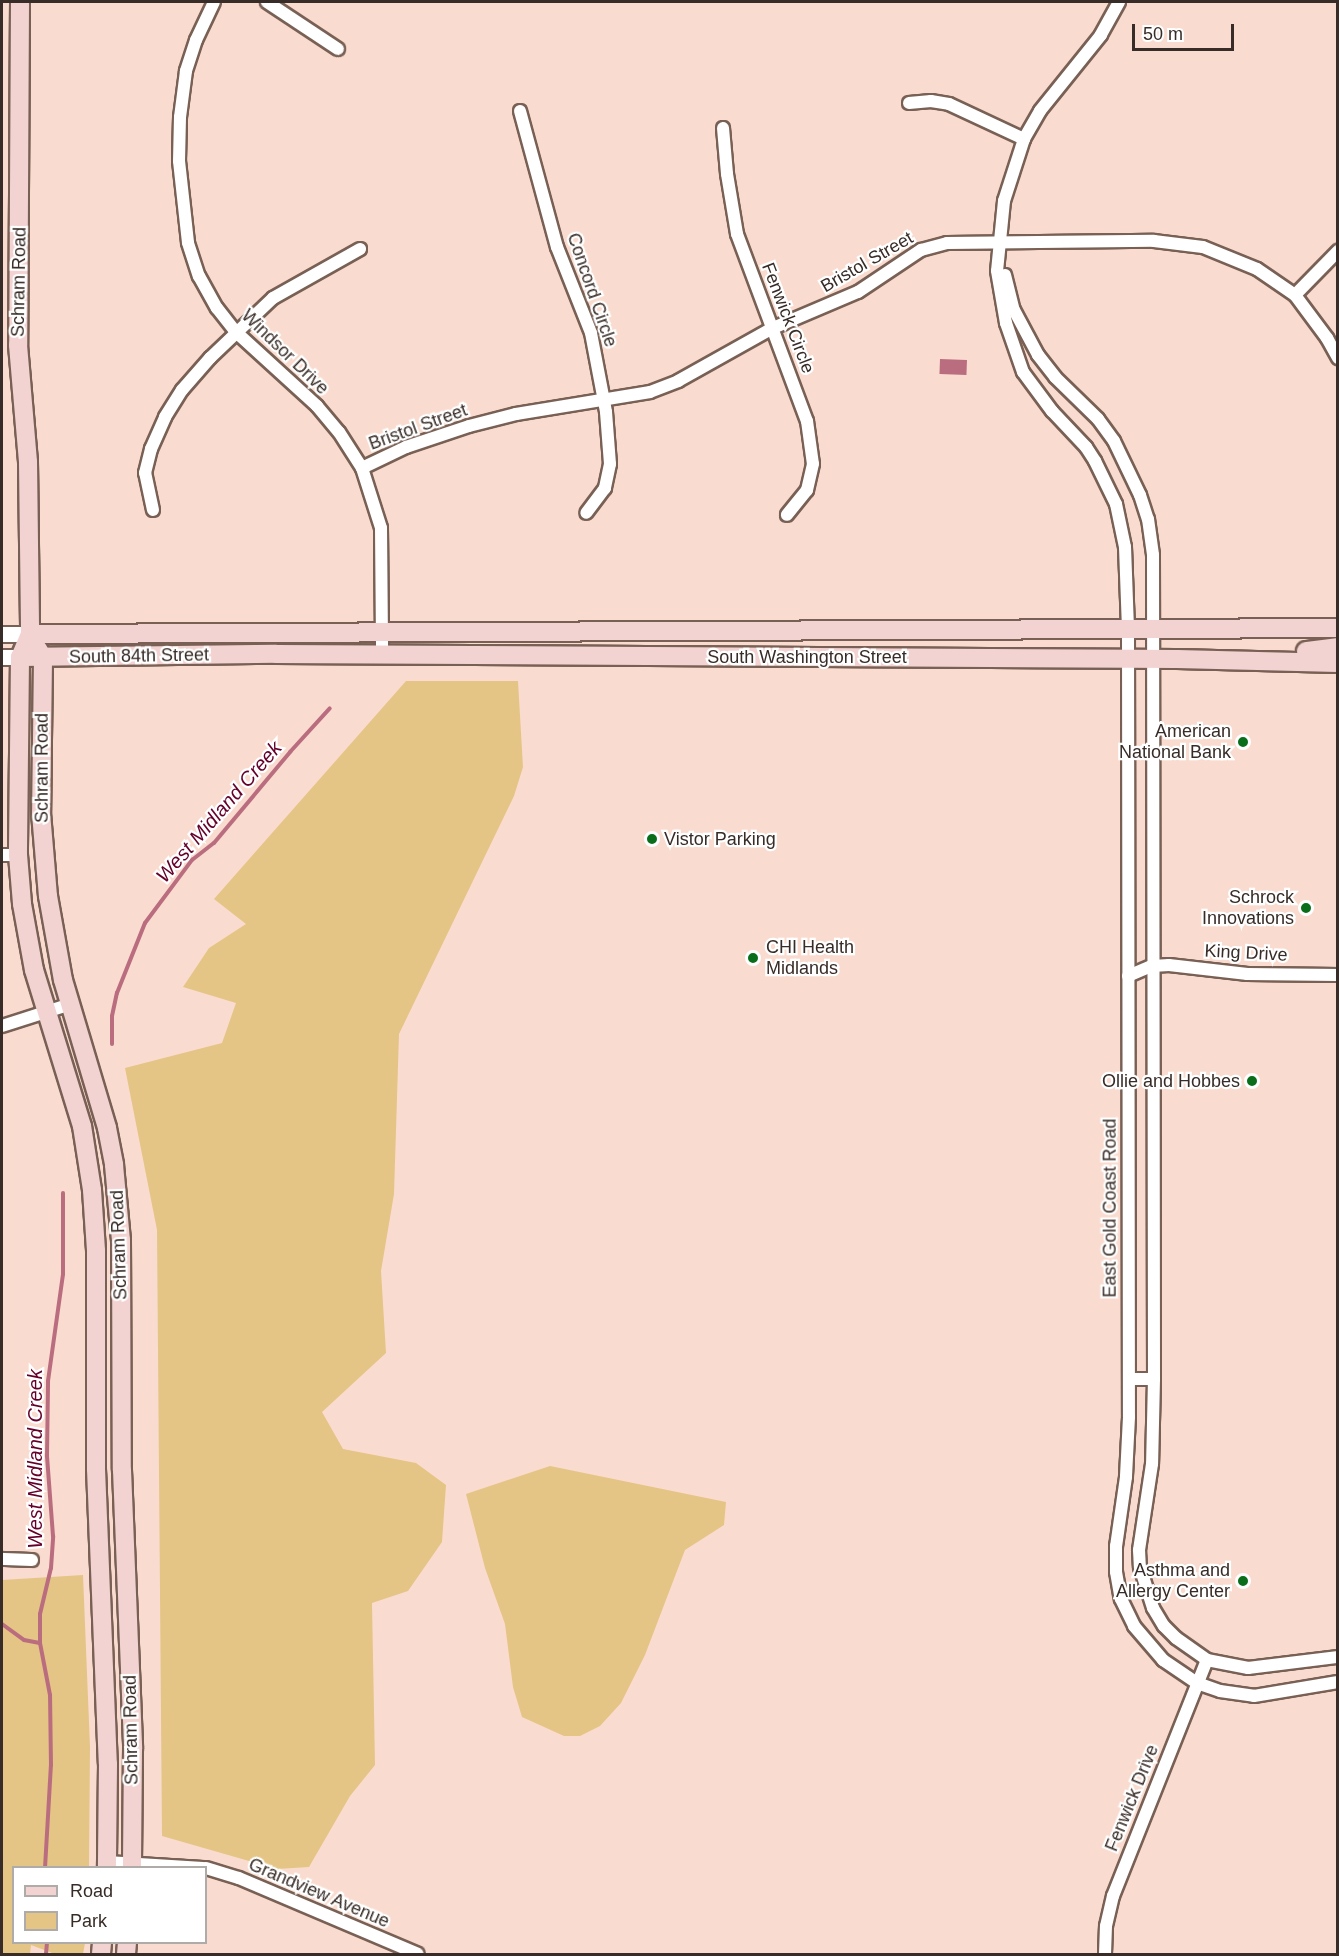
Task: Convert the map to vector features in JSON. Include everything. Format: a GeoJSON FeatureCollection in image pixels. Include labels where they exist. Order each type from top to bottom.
{"type":"FeatureCollection","features":[{"type":"Feature","properties":{"kind":"main road","name":"Schram Road"},"geometry":{"type":"LineString","coordinates":[[20,2],[18,345],[28,462],[30,634],[43,658],[44,858],[53,932],[71,1004],[108,1128],[121,1240],[122,1470],[133,1749],[132,1865]]}},
{"type":"Feature","properties":{"kind":"main road","name":"South Washington Street"},"geometry":{"type":"LineString","coordinates":[[276,632],[1338,628]]}},
{"type":"Feature","properties":{"kind":"main road","name":"South 84th Street"},"geometry":{"type":"LineString","coordinates":[[30,634],[276,632]]}},
{"type":"Feature","properties":{"kind":"main road","name":"Schram Road"},"geometry":{"type":"LineString","coordinates":[[30,634],[11,657],[10,855],[47,1013],[82,1126],[95,1220],[96,1469],[108,1764],[107,1865]]}},
{"type":"Feature","properties":{"kind":"main road"},"geometry":{"type":"LineString","coordinates":[[1223,660],[1237,651],[1319,651],[1338,647]]}},
{"type":"Feature","properties":{"kind":"main road","name":"South 84th Street"},"geometry":{"type":"LineString","coordinates":[[11,657],[276,654]]}},
{"type":"Feature","properties":{"kind":"main road","name":"South Washington Street"},"geometry":{"type":"LineString","coordinates":[[276,654],[1153,659],[1338,663]]}},
{"type":"Feature","properties":{"kind":"street","name":"Windsor Drive"},"geometry":{"type":"LineString","coordinates":[[214,2],[196,40],[186,71],[180,117],[179,161],[188,243],[199,276],[217,308],[236,332],[317,406],[339,432],[362,468],[381,528],[382,655]]}},
{"type":"Feature","properties":{"kind":"street"},"geometry":{"type":"LineString","coordinates":[[267,2],[338,49]]}},
{"type":"Feature","properties":{"kind":"street","name":"East Gold Coast Road"},"geometry":{"type":"LineString","coordinates":[[1119,2],[1101,35],[1040,111],[1024,140],[1004,201],[997,271],[1014,350],[1036,391],[1086,447],[1106,481],[1116,504],[1125,547],[1128,628],[1129,1379],[1126,1477],[1115,1561],[1121,1599],[1134,1626],[1151,1647],[1174,1669],[1197,1683],[1220,1691],[1254,1696],[1338,1682]]}},
{"type":"Feature","properties":{"kind":"street"},"geometry":{"type":"LineString","coordinates":[[909,103],[931,101],[949,104],[1024,140]]}},
{"type":"Feature","properties":{"kind":"street","name":"Concord Circle"},"geometry":{"type":"LineString","coordinates":[[520,111],[557,247],[591,333],[604,401],[610,464],[605,488],[586,513]]}},
{"type":"Feature","properties":{"kind":"street","name":"Fenwick Circle"},"geometry":{"type":"LineString","coordinates":[[723,128],[727,174],[737,234],[807,421],[813,464],[807,490],[787,515]]}},
{"type":"Feature","properties":{"kind":"street","name":"Bristol Street"},"geometry":{"type":"LineString","coordinates":[[362,468],[406,447],[469,426],[516,414],[650,392],[678,381],[773,328],[850,296],[921,250],[947,243],[1154,241],[1187,244],[1237,259],[1257,269],[1295,295],[1327,338],[1338,358]]}},
{"type":"Feature","properties":{"kind":"street"},"geometry":{"type":"LineString","coordinates":[[1000,243],[1014,310],[1025,334],[1055,376],[1098,419],[1114,441],[1140,495],[1148,519],[1153,555],[1154,1379],[1152,1464],[1139,1550],[1140,1568],[1153,1608],[1164,1626],[1176,1638],[1207,1660],[1248,1668],[1338,1657]]}},
{"type":"Feature","properties":{"kind":"street"},"geometry":{"type":"LineString","coordinates":[[153,510],[145,473],[151,449],[165,417],[182,390],[236,332],[273,298],[360,249]]}},
{"type":"Feature","properties":{"kind":"street"},"geometry":{"type":"LineString","coordinates":[[1295,295],[1338,251]]}},
{"type":"Feature","properties":{"kind":"street","name":"South 84th Street"},"geometry":{"type":"LineString","coordinates":[[2,634],[30,634]]}},
{"type":"Feature","properties":{"kind":"street","name":"King Drive"},"geometry":{"type":"LineString","coordinates":[[1128,957],[1152,966]]}},
{"type":"Feature","properties":{"kind":"street","name":"King Drive"},"geometry":{"type":"LineString","coordinates":[[1128,976],[1152,966],[1177,965],[1247,974],[1338,975]]}},
{"type":"Feature","properties":{"kind":"street"},"geometry":{"type":"LineString","coordinates":[[2,1026],[71,1004]]}},
{"type":"Feature","properties":{"kind":"street"},"geometry":{"type":"LineString","coordinates":[[1129,1379],[1154,1379]]}},
{"type":"Feature","properties":{"kind":"street"},"geometry":{"type":"LineString","coordinates":[[2,1559],[32,1560]]}},
{"type":"Feature","properties":{"kind":"street","name":"Fenwick Drive"},"geometry":{"type":"LineString","coordinates":[[1105,1954],[1106,1926],[1113,1896],[1207,1660]]}},
{"type":"Feature","properties":{"kind":"street","name":"Grandview Avenue"},"geometry":{"type":"LineString","coordinates":[[107,1865],[156,1866]]}},
{"type":"Feature","properties":{"kind":"street","name":"Grandview Avenue"},"geometry":{"type":"LineString","coordinates":[[207,1869],[238,1878],[418,1954]]}},
{"type":"Feature","properties":{"kind":"green space"},"geometry":{"type":"Polygon","coordinates":[[[406,681],[518,681],[523,767],[514,796],[399,1034],[394,1194],[381,1271],[386,1353],[322,1412],[343,1449],[416,1463],[446,1485],[442,1542],[408,1591],[372,1603],[375,1765],[350,1796],[309,1867],[277,1869],[162,1836],[157,1230],[125,1068],[222,1043],[236,1003],[183,987],[209,948],[246,924],[214,899],[406,681]]]}},
{"type":"Feature","properties":{"kind":"green space"},"geometry":{"type":"Polygon","coordinates":[[[550,1466],[726,1502],[724,1525],[685,1550],[645,1655],[621,1703],[600,1726],[580,1736],[564,1736],[522,1717],[513,1687],[505,1624],[485,1568],[466,1494],[550,1466]]]}},
{"type":"Feature","properties":{"kind":"green space"},"geometry":{"type":"Polygon","coordinates":[[[83,1575],[90,1747],[89,1866],[12,1866],[12,1944],[85,1944],[83,1954],[55,1954],[31,1945],[30,1954],[2,1954],[2,1580],[83,1575]]]}},
{"type":"Feature","properties":{"kind":"shaded area"},"geometry":{"type":"Polygon","coordinates":[[[940,359],[967,360],[966,375],[939,374],[940,359]]]}},
{"type":"Feature","properties":{"kind":"waterway","name":"West Midland Creek"},"geometry":{"type":"LineString","coordinates":[[112,1044],[112,1016],[117,993],[145,923],[192,860],[214,843],[330,708]]}},
{"type":"Feature","properties":{"kind":"waterway","name":"West Midland Creek"},"geometry":{"type":"LineString","coordinates":[[45,1866],[51,1765],[50,1695],[40,1643],[40,1614],[51,1568],[53,1536],[47,1456],[48,1381],[63,1274],[63,1193]]}},
{"type":"Feature","properties":{"kind":"waterway"},"geometry":{"type":"LineString","coordinates":[[2,1624],[24,1640],[40,1643]]}},
{"type":"Feature","properties":{"kind":"waterway","name":"West Midland Creek"},"geometry":{"type":"LineString","coordinates":[[46,1954],[47,1944]]}},
{"type":"Feature","properties":{"kind":"place","name":"American National Bank"},"geometry":{"type":"Point","coordinates":[1243,742]}},
{"type":"Feature","properties":{"kind":"place","name":"Vistor Parking"},"geometry":{"type":"Point","coordinates":[652,839]}},
{"type":"Feature","properties":{"kind":"place","name":"Schrock Innovations"},"geometry":{"type":"Point","coordinates":[1306,908]}},
{"type":"Feature","properties":{"kind":"place","name":"CHI Health Midlands"},"geometry":{"type":"Point","coordinates":[753,958]}},
{"type":"Feature","properties":{"kind":"place","name":"Ollie and Hobbes"},"geometry":{"type":"Point","coordinates":[1252,1081]}},
{"type":"Feature","properties":{"kind":"place","name":"Asthma and Allergy Center"},"geometry":{"type":"Point","coordinates":[1243,1581]}}]}
